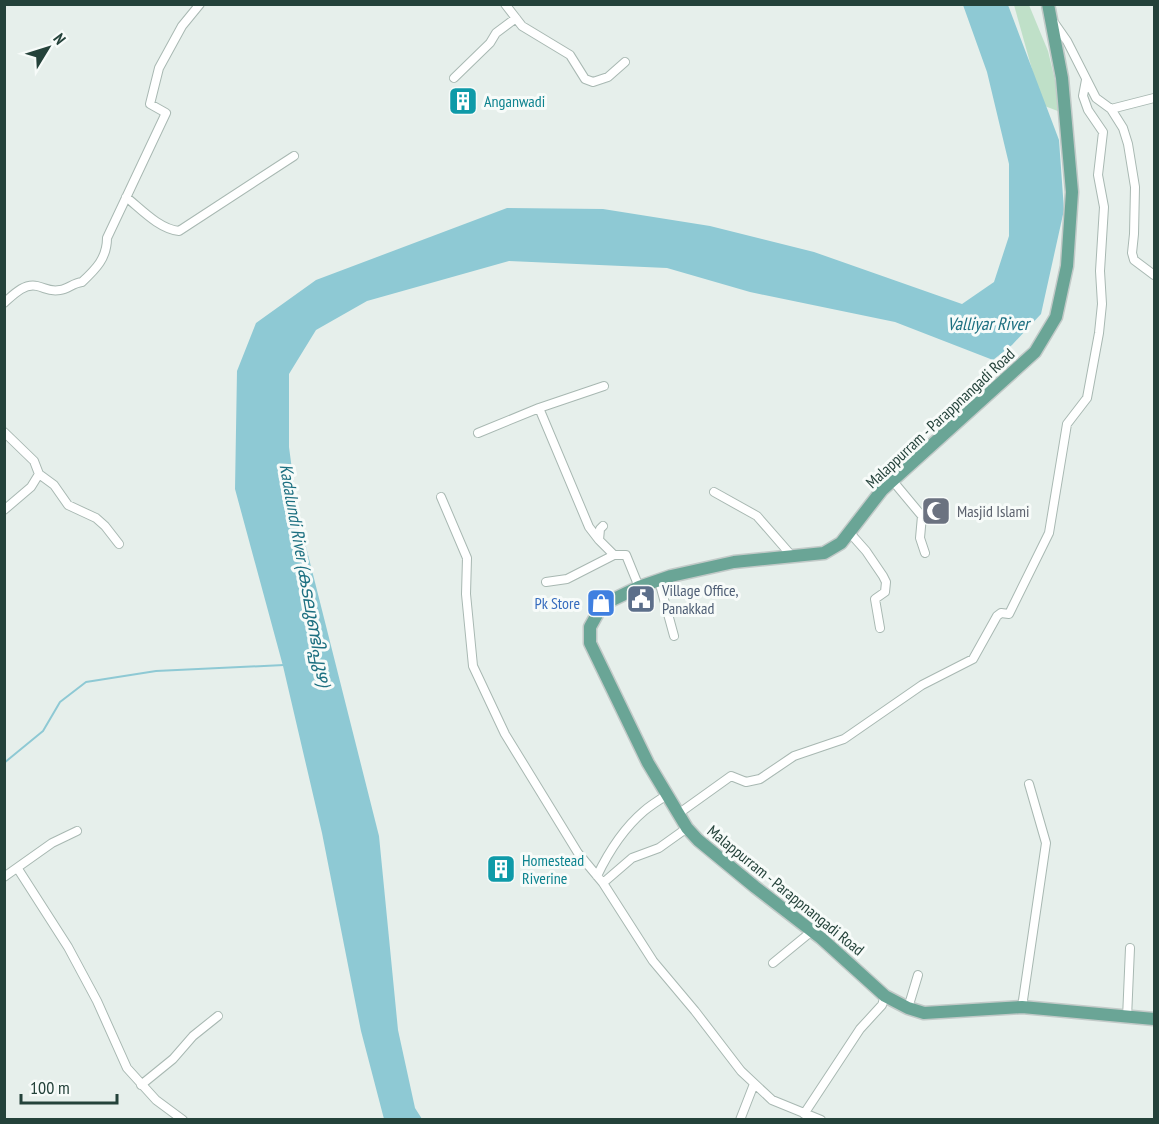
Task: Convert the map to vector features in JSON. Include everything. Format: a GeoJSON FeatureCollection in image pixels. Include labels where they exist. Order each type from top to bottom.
{"type":"FeatureCollection","features":[{"type":"Feature","properties":{"kind":"main road","name":"Malappurram - Parappnangadi Road"},"geometry":{"type":"LineString","coordinates":[[1048,10],[1062,78],[1072,192],[1067,266],[1056,317],[1035,352],[892,480],[841,543],[824,553],[791,555],[699,568],[639,586],[600,609],[590,627],[590,643],[648,763],[687,828],[698,840],[755,887],[812,931],[885,996],[908,1008],[924,1013],[1022,1007],[1155,1019]]}},
{"type":"Feature","properties":{"kind":"street"},"geometry":{"type":"LineString","coordinates":[[4,303],[22,288],[36,285],[47,291],[63,290],[74,283],[82,282],[103,259],[107,251],[107,238],[166,113],[150,104],[159,68],[182,26],[200,4]]}},
{"type":"Feature","properties":{"kind":"street"},"geometry":{"type":"LineString","coordinates":[[505,4],[522,26],[570,56],[585,80],[593,82],[608,77],[625,62]]}},
{"type":"Feature","properties":{"kind":"street"},"geometry":{"type":"LineString","coordinates":[[1048,10],[1067,41],[1096,98],[1111,109],[1123,128],[1134,179],[1132,253],[1134,260],[1155,275]]}},
{"type":"Feature","properties":{"kind":"street"},"geometry":{"type":"LineString","coordinates":[[454,78],[490,44],[496,33],[516,18]]}},
{"type":"Feature","properties":{"kind":"street"},"geometry":{"type":"LineString","coordinates":[[678,814],[731,776],[746,782],[760,779],[794,756],[843,739],[922,684],[974,659],[997,616],[1001,613],[1009,614],[1049,532],[1067,424],[1087,398],[1099,333],[1102,304],[1100,271],[1104,207],[1098,175],[1103,132],[1088,110],[1083,96],[1086,80]]}},
{"type":"Feature","properties":{"kind":"street"},"geometry":{"type":"LineString","coordinates":[[1111,109],[1155,98]]}},
{"type":"Feature","properties":{"kind":"street"},"geometry":{"type":"LineString","coordinates":[[126,197],[162,226],[179,231],[294,156]]}},
{"type":"Feature","properties":{"kind":"street"},"geometry":{"type":"LineString","coordinates":[[478,433],[539,408],[604,386]]}},
{"type":"Feature","properties":{"kind":"street"},"geometry":{"type":"LineString","coordinates":[[539,408],[589,527],[614,555]]}},
{"type":"Feature","properties":{"kind":"street"},"geometry":{"type":"LineString","coordinates":[[4,432],[34,461],[39,474],[54,485],[68,505],[96,518],[119,544]]}},
{"type":"Feature","properties":{"kind":"street"},"geometry":{"type":"LineString","coordinates":[[4,510],[31,487],[39,474]]}},
{"type":"Feature","properties":{"kind":"street"},"geometry":{"type":"LineString","coordinates":[[892,480],[922,516],[920,538],[925,553]]}},
{"type":"Feature","properties":{"kind":"street"},"geometry":{"type":"LineString","coordinates":[[714,492],[757,516],[791,555]]}},
{"type":"Feature","properties":{"kind":"street"},"geometry":{"type":"LineString","coordinates":[[441,497],[467,558],[466,594],[473,666],[505,734],[578,853],[603,883],[653,961],[741,1071],[772,1100],[820,1119]]}},
{"type":"Feature","properties":{"kind":"street"},"geometry":{"type":"LineString","coordinates":[[599,540],[600,529],[603,526]]}},
{"type":"Feature","properties":{"kind":"street"},"geometry":{"type":"LineString","coordinates":[[850,532],[866,551],[886,582],[885,592],[875,599],[880,628]]}},
{"type":"Feature","properties":{"kind":"street"},"geometry":{"type":"LineString","coordinates":[[546,582],[567,579],[614,555],[626,555],[639,586]]}},
{"type":"Feature","properties":{"kind":"street"},"geometry":{"type":"LineString","coordinates":[[659,581],[674,636]]}},
{"type":"Feature","properties":{"kind":"street"},"geometry":{"type":"LineString","coordinates":[[1022,1007],[1046,843],[1029,784]]}},
{"type":"Feature","properties":{"kind":"street"},"geometry":{"type":"LineString","coordinates":[[597,876],[605,858],[644,811],[667,795]]}},
{"type":"Feature","properties":{"kind":"street"},"geometry":{"type":"LineString","coordinates":[[603,883],[632,858],[659,848],[687,828]]}},
{"type":"Feature","properties":{"kind":"street"},"geometry":{"type":"LineString","coordinates":[[4,878],[52,843],[77,831]]}},
{"type":"Feature","properties":{"kind":"street"},"geometry":{"type":"LineString","coordinates":[[18,869],[68,947],[97,1001],[127,1068],[156,1100],[183,1119]]}},
{"type":"Feature","properties":{"kind":"street"},"geometry":{"type":"LineString","coordinates":[[773,963],[812,931]]}},
{"type":"Feature","properties":{"kind":"street"},"geometry":{"type":"LineString","coordinates":[[1127,1018],[1130,948]]}},
{"type":"Feature","properties":{"kind":"street"},"geometry":{"type":"LineString","coordinates":[[908,1008],[918,975]]}},
{"type":"Feature","properties":{"kind":"street"},"geometry":{"type":"LineString","coordinates":[[804,1114],[860,1029],[882,1005],[885,996]]}},
{"type":"Feature","properties":{"kind":"street"},"geometry":{"type":"LineString","coordinates":[[141,1085],[173,1059],[193,1036],[218,1016]]}},
{"type":"Feature","properties":{"kind":"street"},"geometry":{"type":"LineString","coordinates":[[740,1119],[754,1084]]}},
{"type":"Feature","properties":{"kind":"green space"},"geometry":{"type":"Polygon","coordinates":[[[1014,5],[1029,5],[1048,51],[1063,113],[1042,105],[1014,5]]]}},
{"type":"Feature","properties":{"kind":"water","name":"Valliyar River"},"geometry":{"type":"Polygon","coordinates":[[[963,5],[1008,5],[1059,140],[1064,210],[1041,314],[1012,345],[993,360],[895,322],[750,292],[667,268],[509,261],[367,301],[316,330],[289,374],[289,447],[298,515],[379,836],[398,1030],[415,1108],[422,1119],[384,1119],[361,1031],[322,833],[283,666],[235,489],[237,371],[256,323],[316,280],[507,208],[603,209],[710,226],[814,252],[962,304],[994,282],[1009,236],[1009,164],[987,72],[963,5]]]}},
{"type":"Feature","properties":{"kind":"waterway"},"geometry":{"type":"LineString","coordinates":[[4,763],[43,731],[60,702],[86,682],[156,671],[284,665]]}},
{"type":"Feature","properties":{"kind":"place","name":"Anganwadi"},"geometry":{"type":"Point","coordinates":[463,101]}},
{"type":"Feature","properties":{"kind":"place","name":"Masjid Islami"},"geometry":{"type":"Point","coordinates":[936,511]}},
{"type":"Feature","properties":{"kind":"place","name":"Village Office, Panakkad"},"geometry":{"type":"Point","coordinates":[641,599]}},
{"type":"Feature","properties":{"kind":"place","name":"Pk Store"},"geometry":{"type":"Point","coordinates":[601,603]}},
{"type":"Feature","properties":{"kind":"place","name":"Homestead Riverine"},"geometry":{"type":"Point","coordinates":[501,869]}},
{"type":"Feature","properties":{"kind":"water label","name":"Kadalundi River (കടലുണ്ടിപ്പുഴ)"},"geometry":{"type":"Point","coordinates":[305,575]}}]}
